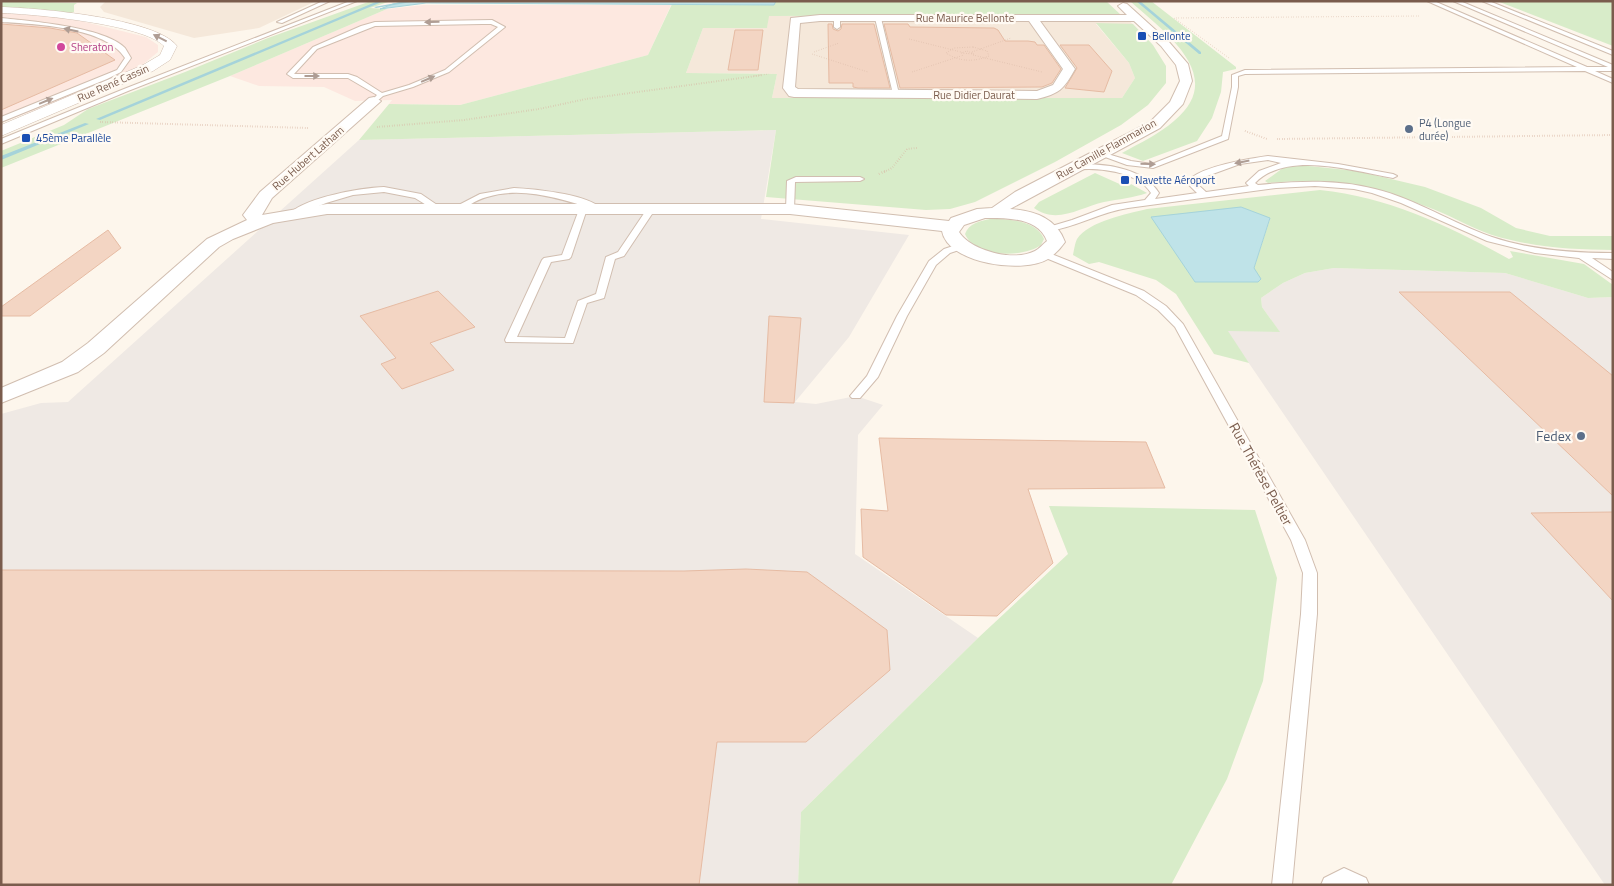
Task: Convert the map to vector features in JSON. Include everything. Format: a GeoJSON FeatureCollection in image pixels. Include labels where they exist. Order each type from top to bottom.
{"type":"FeatureCollection","features":[{"type":"Feature","properties":{"kind":"street","name":"Rue Camille Flammarion"},"geometry":{"type":"LineString","coordinates":[[999,213],[1000,208],[1021,195],[1155,125],[1176,104],[1186,81],[1182,64],[1165,44],[1118,1]]}},
{"type":"Feature","properties":{"kind":"street","name":"Rue René Cassin"},"geometry":{"type":"LineString","coordinates":[[1,10],[84,12],[158,36],[167,41],[171,48],[165,57],[133,75],[1,131]]}},
{"type":"Feature","properties":{"kind":"street","name":"Rue Maurice Bellonte"},"geometry":{"type":"LineString","coordinates":[[790,74],[794,20],[837,23],[878,18],[1136,18]]}},
{"type":"Feature","properties":{"kind":"street","name":"Rue Didier Daurat"},"geometry":{"type":"LineString","coordinates":[[790,74],[789,88],[794,93],[804,94],[1037,95],[1053,92],[1059,87],[1069,69],[1032,18]]}},
{"type":"Feature","properties":{"kind":"street","name":"Rue Hubert Latham"},"geometry":{"type":"LineString","coordinates":[[257,220],[252,215],[266,195],[378,98]]}},
{"type":"Feature","properties":{"kind":"street"},"geometry":{"type":"LineString","coordinates":[[1,396],[70,367],[96,348],[213,243],[233,230],[257,220],[294,213],[327,209],[790,209],[951,227]]}},
{"type":"Feature","properties":{"kind":"street"},"geometry":{"type":"LineString","coordinates":[[999,213],[1028,218],[1049,228],[1055,235],[1056,242],[1052,249],[1032,258],[1001,260],[984,257],[959,246],[952,240],[951,227],[958,221],[969,216],[999,213]]}},
{"type":"Feature","properties":{"kind":"lane"},"geometry":{"type":"LineString","coordinates":[[272,26],[328,1]]}},
{"type":"Feature","properties":{"kind":"lane"},"geometry":{"type":"LineString","coordinates":[[1,142],[355,1]]}},
{"type":"Feature","properties":{"kind":"lane"},"geometry":{"type":"LineString","coordinates":[[1428,1],[1613,81]]}},
{"type":"Feature","properties":{"kind":"lane"},"geometry":{"type":"LineString","coordinates":[[1455,1],[1613,68]]}},
{"type":"Feature","properties":{"kind":"lane"},"geometry":{"type":"LineString","coordinates":[[1484,1],[1613,53]]}},
{"type":"Feature","properties":{"kind":"lane"},"geometry":{"type":"LineString","coordinates":[[878,18],[896,94]]}},
{"type":"Feature","properties":{"kind":"lane"},"geometry":{"type":"LineString","coordinates":[[1,20],[44,25],[94,35],[117,44],[125,50],[128,58],[120,70],[105,78],[1,120]]}},
{"type":"Feature","properties":{"kind":"lane"},"geometry":{"type":"LineString","coordinates":[[492,22],[502,27],[447,71],[378,98],[355,78],[348,76],[293,76],[290,74],[315,48],[363,27],[375,24],[492,22]]}},
{"type":"Feature","properties":{"kind":"lane"},"geometry":{"type":"LineString","coordinates":[[1101,154],[1130,163],[1153,166],[1225,138],[1229,126],[1230,106],[1237,88],[1235,75],[1245,72],[1587,70],[1613,68]]}},
{"type":"Feature","properties":{"kind":"lane"},"geometry":{"type":"LineString","coordinates":[[1204,195],[1190,182],[1196,177],[1239,162],[1268,158],[1338,166],[1393,176]]}},
{"type":"Feature","properties":{"kind":"lane"},"geometry":{"type":"LineString","coordinates":[[1256,188],[1250,183],[1253,179],[1279,165],[1290,162]]}},
{"type":"Feature","properties":{"kind":"lane"},"geometry":{"type":"LineString","coordinates":[[1074,168],[1106,166],[1119,169],[1152,186],[1155,193],[1148,202]]}},
{"type":"Feature","properties":{"kind":"lane"},"geometry":{"type":"LineString","coordinates":[[790,209],[789,188],[791,181],[796,179],[860,179]]}},
{"type":"Feature","properties":{"kind":"lane"},"geometry":{"type":"LineString","coordinates":[[1049,228],[1066,227],[1115,207],[1290,184],[1321,184],[1375,192],[1411,204],[1490,239],[1526,249],[1582,256],[1613,256]]}},
{"type":"Feature","properties":{"kind":"lane"},"geometry":{"type":"LineString","coordinates":[[592,209],[566,257],[547,260],[510,340],[569,342],[583,301],[600,296],[611,257],[621,254],[652,208]]}},
{"type":"Feature","properties":{"kind":"lane"},"geometry":{"type":"LineString","coordinates":[[856,396],[872,377],[902,316],[932,263],[947,251],[959,246]]}},
{"type":"Feature","properties":{"kind":"lane","name":"Rue Thérèse Peltier"},"geometry":{"type":"LineString","coordinates":[[1044,254],[1140,293],[1162,308],[1179,326],[1298,540],[1310,573],[1309,614],[1282,885]]}},
{"type":"Feature","properties":{"kind":"lane"},"geometry":{"type":"LineString","coordinates":[[1582,256],[1613,277]]}},
{"type":"Feature","properties":{"kind":"lane"},"geometry":{"type":"LineString","coordinates":[[1331,885],[1344,878],[1360,885]]}},
{"type":"Feature","properties":{"kind":"path"},"geometry":{"type":"LineString","coordinates":[[1180,18],[1461,15]]}},
{"type":"Feature","properties":{"kind":"path"},"geometry":{"type":"LineString","coordinates":[[881,32],[972,53],[1026,68]]}},
{"type":"Feature","properties":{"kind":"path"},"geometry":{"type":"LineString","coordinates":[[809,53],[892,79],[1008,40]]}},
{"type":"Feature","properties":{"kind":"path"},"geometry":{"type":"LineString","coordinates":[[964,47],[981,49],[990,53],[985,58],[971,60],[955,58],[946,54],[950,49],[964,47]]}},
{"type":"Feature","properties":{"kind":"path"},"geometry":{"type":"LineString","coordinates":[[961,52],[964,55]]}},
{"type":"Feature","properties":{"kind":"path"},"geometry":{"type":"LineString","coordinates":[[95,121],[341,129],[464,120],[764,74],[790,74]]}},
{"type":"Feature","properties":{"kind":"path"},"geometry":{"type":"LineString","coordinates":[[1276,139],[1613,135]]}},
{"type":"Feature","properties":{"kind":"path"},"geometry":{"type":"LineString","coordinates":[[1259,142],[1267,139]]}},
{"type":"Feature","properties":{"kind":"path"},"geometry":{"type":"LineString","coordinates":[[860,179],[868,178],[892,168],[907,150],[917,148]]}},
{"type":"Feature","properties":{"kind":"shaded area"},"geometry":{"type":"Polygon","coordinates":[[[106,1],[316,1],[259,28],[194,38],[104,12],[100,7],[106,1]]]}},
{"type":"Feature","properties":{"kind":"shaded area"},"geometry":{"type":"Polygon","coordinates":[[[424,5],[671,5],[648,55],[460,105],[389,104],[392,100],[355,101],[324,87],[259,86],[230,76],[387,9],[424,5]]]}},
{"type":"Feature","properties":{"kind":"shaded area"},"geometry":{"type":"Polygon","coordinates":[[[1,12],[24,12],[77,20],[146,37],[158,45],[158,52],[141,66],[97,86],[1,123],[1,12]]]}},
{"type":"Feature","properties":{"kind":"shaded area"},"geometry":{"type":"Polygon","coordinates":[[[1121,15],[1133,24],[1096,24],[1129,63],[1135,78],[1122,98],[772,98],[777,74],[686,73],[703,28],[767,28],[768,16],[1121,15]]]}},
{"type":"Feature","properties":{"kind":"shaded area"},"geometry":{"type":"Polygon","coordinates":[[[776,130],[761,219],[909,235],[849,337],[795,402],[816,404],[856,396],[883,405],[858,435],[855,554],[978,638],[801,812],[798,885],[1,885],[1,414],[41,403],[68,402],[359,140],[776,130]]]}},
{"type":"Feature","properties":{"kind":"shaded area"},"geometry":{"type":"Polygon","coordinates":[[[1334,268],[1505,273],[1588,298],[1613,297],[1613,885],[1605,885],[1227,331],[1279,331],[1262,307],[1261,298],[1283,283],[1305,273],[1334,268]]]}},
{"type":"Feature","properties":{"kind":"green space"},"geometry":{"type":"Polygon","coordinates":[[[1,1],[77,3],[74,5],[74,12],[68,14],[1,9],[1,1]]]}},
{"type":"Feature","properties":{"kind":"green space"},"geometry":{"type":"Polygon","coordinates":[[[371,1],[391,1],[370,8],[387,9],[230,76],[1,168],[1,151],[64,125],[88,109],[268,38],[371,1]]]}},
{"type":"Feature","properties":{"kind":"green space"},"geometry":{"type":"Polygon","coordinates":[[[777,1],[1106,1],[1121,15],[769,16],[767,28],[703,28],[686,73],[777,74],[772,98],[1122,98],[1135,78],[1129,63],[1096,23],[1133,24],[1153,45],[1166,66],[1166,83],[1148,105],[1121,125],[1055,162],[975,202],[950,209],[926,210],[766,197],[776,130],[359,140],[389,104],[460,105],[648,55],[672,4],[773,5],[777,1]]]}},
{"type":"Feature","properties":{"kind":"green space"},"geometry":{"type":"Polygon","coordinates":[[[1130,1],[1151,1],[1236,67],[1236,69],[1223,72],[1221,92],[1212,118],[1197,141],[1143,161],[1122,153],[1156,134],[1174,121],[1189,104],[1195,87],[1193,71],[1185,55],[1159,26],[1130,1]]]}},
{"type":"Feature","properties":{"kind":"green space"},"geometry":{"type":"Polygon","coordinates":[[[1497,1],[1613,1],[1613,46],[1497,1]]]}},
{"type":"Feature","properties":{"kind":"green space"},"geometry":{"type":"Polygon","coordinates":[[[1299,165],[1357,171],[1425,187],[1481,208],[1516,228],[1550,236],[1613,236],[1613,250],[1552,247],[1507,239],[1483,232],[1406,199],[1367,188],[1328,182],[1288,181],[1268,183],[1265,181],[1283,168],[1299,165]]]}},
{"type":"Feature","properties":{"kind":"green space"},"geometry":{"type":"Polygon","coordinates":[[[1095,173],[1124,186],[1131,184],[1147,193],[1095,204],[1060,215],[1043,213],[1034,208],[1039,202],[1095,173]]]}},
{"type":"Feature","properties":{"kind":"green space"},"geometry":{"type":"Polygon","coordinates":[[[1320,190],[1345,194],[1370,199],[1418,215],[1464,235],[1509,259],[1513,257],[1510,251],[1584,264],[1613,285],[1613,297],[1588,298],[1505,273],[1334,268],[1305,273],[1283,283],[1261,298],[1262,307],[1280,332],[1228,331],[1249,363],[1214,354],[1176,294],[1156,280],[1099,262],[1089,264],[1073,255],[1077,239],[1090,227],[1109,219],[1147,209],[1320,190]],[[1241,207],[1254,268],[1270,219],[1241,207]]]}},
{"type":"Feature","properties":{"kind":"green space"},"geometry":{"type":"Polygon","coordinates":[[[990,219],[1013,220],[1028,224],[1035,228],[1044,239],[1041,245],[1033,249],[1012,254],[979,248],[970,242],[965,234],[972,225],[990,219]]]}},
{"type":"Feature","properties":{"kind":"green space"},"geometry":{"type":"Polygon","coordinates":[[[1049,506],[1255,510],[1277,578],[1263,681],[1227,779],[1171,885],[798,885],[801,812],[978,638],[1068,554],[1049,506]]]}},
{"type":"Feature","properties":{"kind":"water"},"geometry":{"type":"Polygon","coordinates":[[[407,1],[776,1],[774,5],[426,3],[380,9],[407,1]]]}},
{"type":"Feature","properties":{"kind":"water"},"geometry":{"type":"Polygon","coordinates":[[[1241,207],[1270,218],[1254,268],[1261,279],[1258,282],[1195,282],[1151,217],[1241,207]]]}},
{"type":"Feature","properties":{"kind":"building"},"geometry":{"type":"Polygon","coordinates":[[[1,24],[50,28],[77,33],[115,60],[1,110],[1,24]]]}},
{"type":"Feature","properties":{"kind":"building"},"geometry":{"type":"Polygon","coordinates":[[[828,24],[832,24],[833,29],[838,31],[841,29],[842,24],[874,24],[890,88],[858,88],[853,87],[853,83],[829,83],[828,24]]]}},
{"type":"Feature","properties":{"kind":"building"},"geometry":{"type":"Polygon","coordinates":[[[884,24],[908,24],[910,27],[994,28],[998,30],[1005,41],[1028,41],[1035,42],[1037,45],[1044,45],[1061,69],[1052,83],[1042,87],[900,88],[884,24]]]}},
{"type":"Feature","properties":{"kind":"building"},"geometry":{"type":"Polygon","coordinates":[[[735,30],[763,30],[758,70],[728,70],[735,30]]]}},
{"type":"Feature","properties":{"kind":"building"},"geometry":{"type":"Polygon","coordinates":[[[1060,45],[1089,45],[1112,71],[1104,92],[1065,88],[1077,68],[1060,45]]]}},
{"type":"Feature","properties":{"kind":"building"},"geometry":{"type":"Polygon","coordinates":[[[108,230],[121,248],[30,316],[1,316],[1,307],[108,230]]]}},
{"type":"Feature","properties":{"kind":"building"},"geometry":{"type":"Polygon","coordinates":[[[438,291],[475,327],[430,343],[454,370],[402,389],[381,364],[396,358],[360,316],[438,291]]]}},
{"type":"Feature","properties":{"kind":"building","name":"Fedex"},"geometry":{"type":"Polygon","coordinates":[[[1399,292],[1510,292],[1613,376],[1613,496],[1399,292]]]}},
{"type":"Feature","properties":{"kind":"building"},"geometry":{"type":"Polygon","coordinates":[[[769,316],[801,318],[794,403],[764,402],[769,316]]]}},
{"type":"Feature","properties":{"kind":"building"},"geometry":{"type":"Polygon","coordinates":[[[879,438],[1146,442],[1165,488],[1028,489],[1053,563],[997,616],[946,615],[863,557],[861,509],[888,511],[879,438]]]}},
{"type":"Feature","properties":{"kind":"building"},"geometry":{"type":"Polygon","coordinates":[[[1613,512],[1613,601],[1531,513],[1613,512]]]}},
{"type":"Feature","properties":{"kind":"building"},"geometry":{"type":"Polygon","coordinates":[[[746,569],[807,572],[887,630],[890,670],[806,742],[717,742],[699,885],[1,885],[1,570],[684,571],[746,569]]]}},
{"type":"Feature","properties":{"kind":"waterway"},"geometry":{"type":"LineString","coordinates":[[98,119],[382,1]]}},
{"type":"Feature","properties":{"kind":"waterway"},"geometry":{"type":"LineString","coordinates":[[376,7],[415,1]]}},
{"type":"Feature","properties":{"kind":"waterway"},"geometry":{"type":"LineString","coordinates":[[1138,1],[1200,53]]}},
{"type":"Feature","properties":{"kind":"waterway"},"geometry":{"type":"LineString","coordinates":[[1,158],[87,124]]}},
{"type":"Feature","properties":{"kind":"place","name":"Bellonte"},"geometry":{"type":"Point","coordinates":[1142,36]}},
{"type":"Feature","properties":{"kind":"place","name":"Sheraton"},"geometry":{"type":"Point","coordinates":[61,47]}},
{"type":"Feature","properties":{"kind":"place","name":"P4 (Longue durée)"},"geometry":{"type":"Point","coordinates":[1409,129]}},
{"type":"Feature","properties":{"kind":"place","name":"45ème Parallèle"},"geometry":{"type":"Point","coordinates":[26,138]}},
{"type":"Feature","properties":{"kind":"place","name":"Navette Aéroport"},"geometry":{"type":"Point","coordinates":[1125,180]}},
{"type":"Feature","properties":{"kind":"place","name":"Fedex"},"geometry":{"type":"Point","coordinates":[1581,436]}}]}
